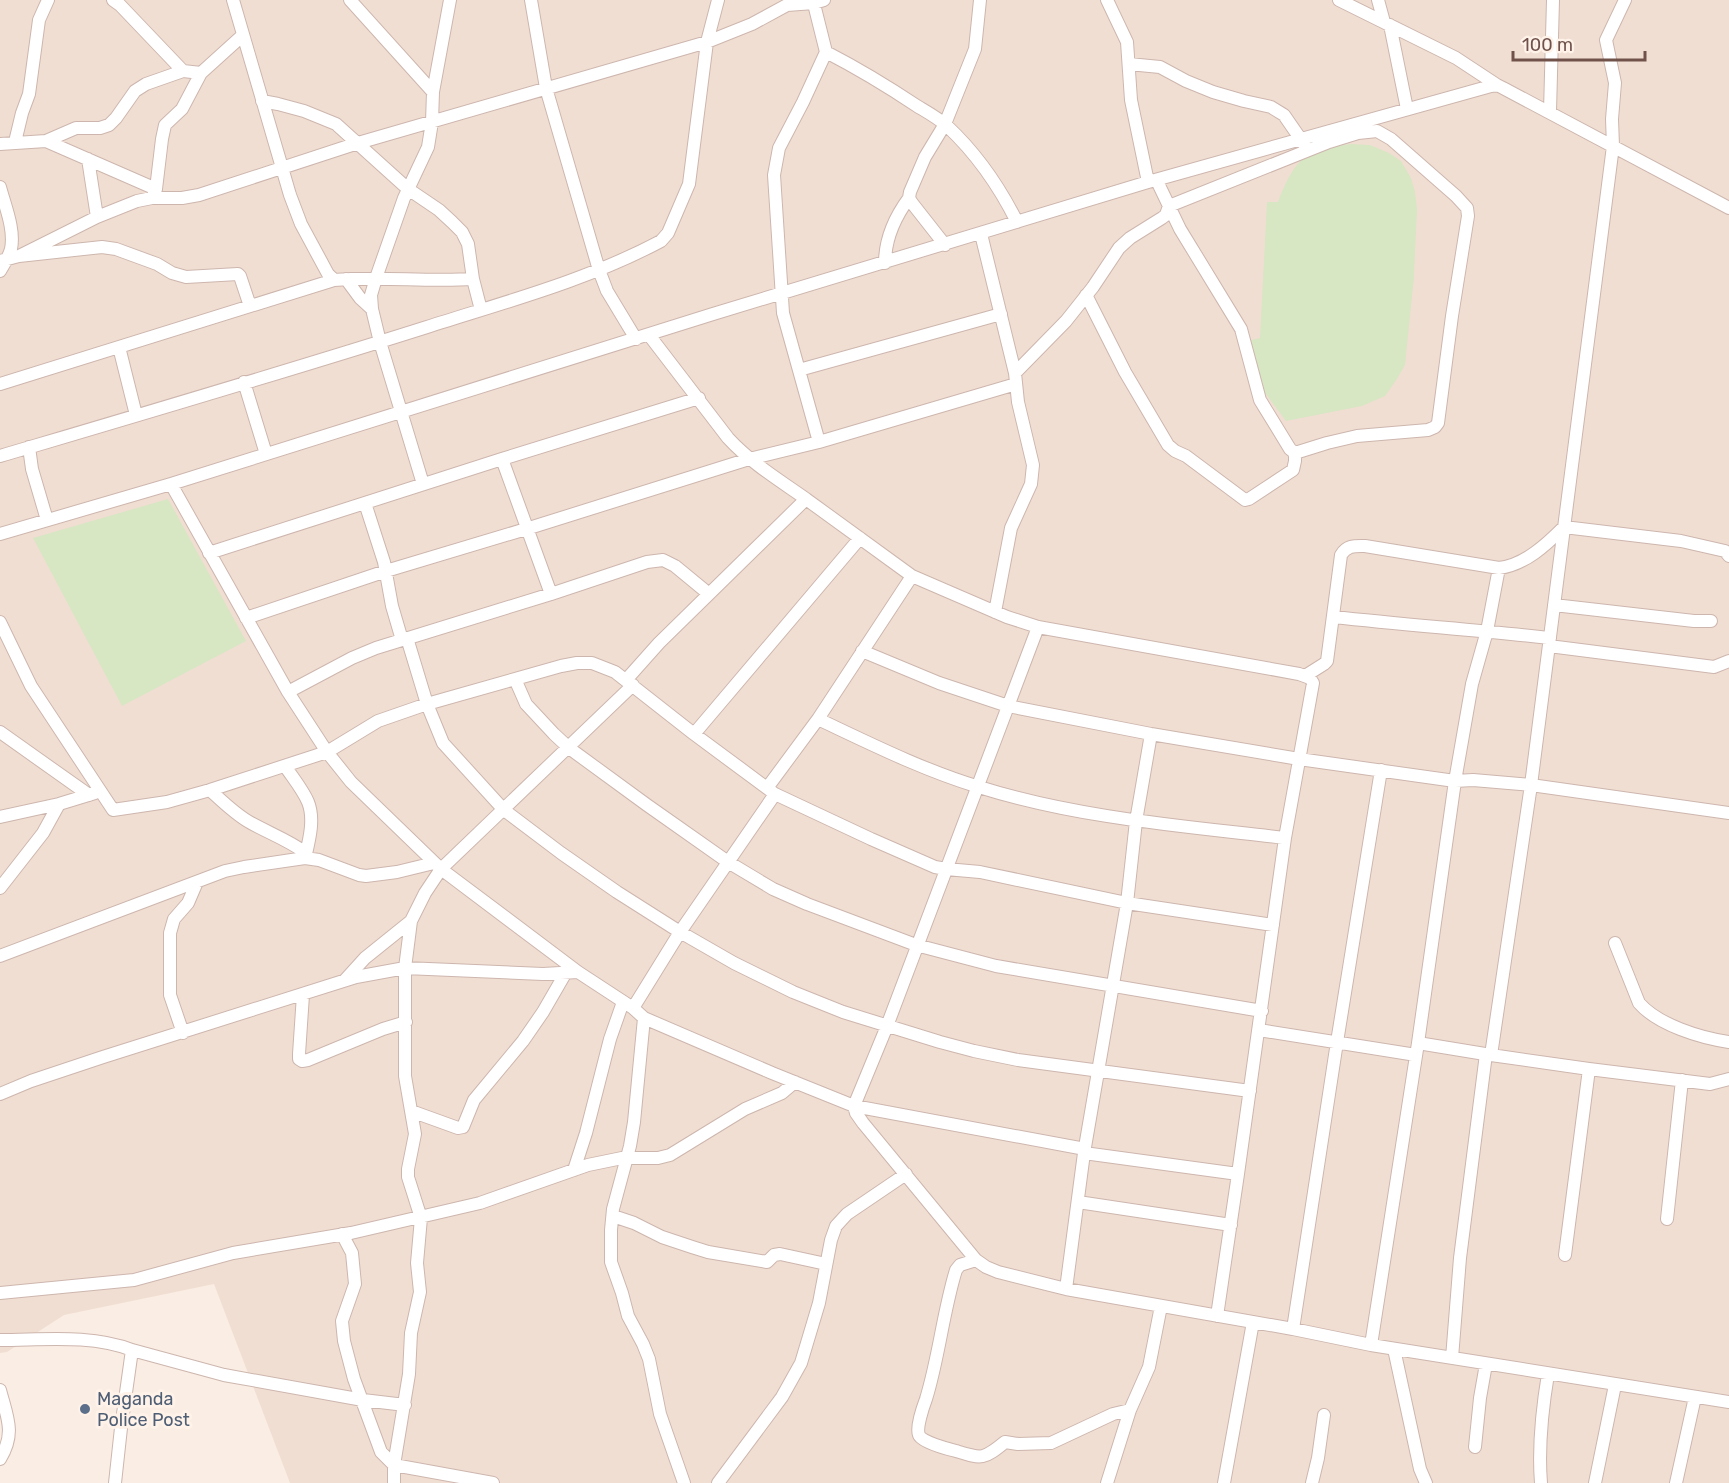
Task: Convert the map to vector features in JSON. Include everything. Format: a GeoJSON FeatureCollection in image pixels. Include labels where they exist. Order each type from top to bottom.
{"type":"FeatureCollection","features":[{"type":"Feature","properties":{"kind":"street"},"geometry":{"type":"LineString","coordinates":[[15,142],[29,94],[39,20],[48,0]]}},
{"type":"Feature","properties":{"kind":"street"},"geometry":{"type":"LineString","coordinates":[[113,0],[183,71]]}},
{"type":"Feature","properties":{"kind":"street"},"geometry":{"type":"LineString","coordinates":[[233,0],[281,168],[301,224],[325,271],[340,280],[372,309]]}},
{"type":"Feature","properties":{"kind":"street"},"geometry":{"type":"LineString","coordinates":[[350,0],[433,92]]}},
{"type":"Feature","properties":{"kind":"street"},"geometry":{"type":"LineString","coordinates":[[423,484],[380,342],[371,295],[408,189],[426,154],[432,122],[433,92],[450,0]]}},
{"type":"Feature","properties":{"kind":"street"},"geometry":{"type":"LineString","coordinates":[[531,0],[546,88],[599,270],[607,291],[636,339]]}},
{"type":"Feature","properties":{"kind":"street"},"geometry":{"type":"LineString","coordinates":[[0,456],[481,310],[599,270],[661,241],[668,233],[689,184],[707,42],[718,0]]}},
{"type":"Feature","properties":{"kind":"street"},"geometry":{"type":"LineString","coordinates":[[885,263],[888,235],[909,198],[912,185],[925,157],[945,124],[975,49],[980,0]]}},
{"type":"Feature","properties":{"kind":"street"},"geometry":{"type":"LineString","coordinates":[[1107,0],[1127,42],[1131,100],[1152,182],[1169,206],[1180,229],[1241,329],[1260,400],[1290,449],[1295,453]]}},
{"type":"Feature","properties":{"kind":"street"},"geometry":{"type":"LineString","coordinates":[[1339,0],[1456,58],[1497,85],[1550,111],[1729,208]]}},
{"type":"Feature","properties":{"kind":"street"},"geometry":{"type":"LineString","coordinates":[[1378,0],[1387,24],[1407,109]]}},
{"type":"Feature","properties":{"kind":"street"},"geometry":{"type":"LineString","coordinates":[[1550,111],[1553,0]]}},
{"type":"Feature","properties":{"kind":"street"},"geometry":{"type":"LineString","coordinates":[[1452,1358],[1460,1258],[1531,785],[1613,146],[1612,119],[1615,83],[1606,40],[1625,0]]}},
{"type":"Feature","properties":{"kind":"street"},"geometry":{"type":"LineString","coordinates":[[46,141],[88,159],[154,194],[182,198],[199,195],[358,143],[707,42],[752,24],[787,5],[817,1],[826,52],[784,139],[777,157],[774,175],[780,294],[786,327],[819,442]]}},
{"type":"Feature","properties":{"kind":"street"},"geometry":{"type":"LineString","coordinates":[[154,194],[165,126],[182,109],[201,73],[243,35]]}},
{"type":"Feature","properties":{"kind":"street"},"geometry":{"type":"LineString","coordinates":[[826,52],[852,65],[945,124],[987,170],[1017,222]]}},
{"type":"Feature","properties":{"kind":"street"},"geometry":{"type":"LineString","coordinates":[[1129,64],[1160,67],[1213,92],[1271,107],[1284,115],[1307,151]]}},
{"type":"Feature","properties":{"kind":"street"},"geometry":{"type":"LineString","coordinates":[[0,144],[46,141],[76,128],[100,128],[109,125],[137,89],[183,71],[201,73]]}},
{"type":"Feature","properties":{"kind":"street"},"geometry":{"type":"LineString","coordinates":[[0,534],[171,484],[1017,222],[1301,139],[1497,85]]}},
{"type":"Feature","properties":{"kind":"street"},"geometry":{"type":"LineString","coordinates":[[262,101],[321,117],[336,124],[408,189],[439,210],[466,238],[472,279],[481,310]]}},
{"type":"Feature","properties":{"kind":"street"},"geometry":{"type":"LineString","coordinates":[[1169,206],[1329,142],[1358,133],[1377,132],[1391,139],[1467,208],[1468,216],[1438,423],[1428,430],[1357,436],[1295,453]]}},
{"type":"Feature","properties":{"kind":"street"},"geometry":{"type":"LineString","coordinates":[[88,159],[97,217]]}},
{"type":"Feature","properties":{"kind":"street"},"geometry":{"type":"LineString","coordinates":[[0,187],[9,217],[12,238],[9,259],[0,272]]}},
{"type":"Feature","properties":{"kind":"street"},"geometry":{"type":"LineString","coordinates":[[9,259],[97,217],[154,194]]}},
{"type":"Feature","properties":{"kind":"street"},"geometry":{"type":"LineString","coordinates":[[909,198],[945,245]]}},
{"type":"Feature","properties":{"kind":"street"},"geometry":{"type":"LineString","coordinates":[[246,618],[386,571],[749,459],[819,442],[1016,378],[1066,321],[1119,248],[1130,238],[1162,218],[1169,206]]}},
{"type":"Feature","properties":{"kind":"street"},"geometry":{"type":"LineString","coordinates":[[981,234],[1016,378],[1018,402],[1032,457],[1033,470],[1031,484],[1011,528],[995,612]]}},
{"type":"Feature","properties":{"kind":"street"},"geometry":{"type":"LineString","coordinates":[[9,259],[102,247],[116,249],[178,275],[193,277],[238,274],[250,306]]}},
{"type":"Feature","properties":{"kind":"street"},"geometry":{"type":"LineString","coordinates":[[0,384],[340,280],[472,279]]}},
{"type":"Feature","properties":{"kind":"street"},"geometry":{"type":"LineString","coordinates":[[1086,295],[1125,372],[1168,445],[1175,451],[1186,456],[1245,500],[1249,500],[1293,470],[1295,453]]}},
{"type":"Feature","properties":{"kind":"street"},"geometry":{"type":"LineString","coordinates":[[799,370],[1001,314]]}},
{"type":"Feature","properties":{"kind":"street"},"geometry":{"type":"LineString","coordinates":[[649,335],[728,438],[749,459],[912,576],[995,612],[1038,627],[1305,676],[1313,683],[1285,838],[1217,1316]]}},
{"type":"Feature","properties":{"kind":"street"},"geometry":{"type":"LineString","coordinates":[[119,346],[136,415]]}},
{"type":"Feature","properties":{"kind":"street"},"geometry":{"type":"LineString","coordinates":[[244,382],[266,454]]}},
{"type":"Feature","properties":{"kind":"street"},"geometry":{"type":"LineString","coordinates":[[209,553],[699,398]]}},
{"type":"Feature","properties":{"kind":"street"},"geometry":{"type":"LineString","coordinates":[[29,447],[32,470],[47,520]]}},
{"type":"Feature","properties":{"kind":"street"},"geometry":{"type":"LineString","coordinates":[[502,459],[551,594]]}},
{"type":"Feature","properties":{"kind":"street"},"geometry":{"type":"LineString","coordinates":[[171,484],[288,692],[327,752],[351,782],[437,866],[572,973],[628,1005],[644,1018],[854,1106],[1084,1151],[1238,1174]]}},
{"type":"Feature","properties":{"kind":"street"},"geometry":{"type":"LineString","coordinates":[[394,1483],[394,1465],[410,1374],[411,1333],[420,1292],[417,1263],[421,1218],[408,1177],[415,1134],[405,1076],[405,968],[411,921],[437,866],[504,810],[569,748],[630,682],[659,643],[806,499]]}},
{"type":"Feature","properties":{"kind":"street"},"geometry":{"type":"LineString","coordinates":[[365,503],[386,571],[392,606],[442,743],[504,810],[579,866],[680,932],[734,963],[793,992],[843,1012],[940,1042],[1007,1058],[1250,1091]]}},
{"type":"Feature","properties":{"kind":"street"},"geometry":{"type":"LineString","coordinates":[[1564,527],[1681,541],[1716,548],[1725,551],[1729,556]]}},
{"type":"Feature","properties":{"kind":"street"},"geometry":{"type":"LineString","coordinates":[[1305,676],[1327,661],[1341,555],[1344,550],[1351,546],[1365,546],[1499,568],[1519,561],[1544,547],[1564,527]]}},
{"type":"Feature","properties":{"kind":"street"},"geometry":{"type":"LineString","coordinates":[[694,734],[860,538]]}},
{"type":"Feature","properties":{"kind":"street"},"geometry":{"type":"LineString","coordinates":[[288,692],[363,653],[647,562],[663,560],[675,566],[709,594]]}},
{"type":"Feature","properties":{"kind":"street"},"geometry":{"type":"LineString","coordinates":[[1371,1345],[1417,1049],[1455,781],[1472,684],[1487,631],[1499,568]]}},
{"type":"Feature","properties":{"kind":"street"},"geometry":{"type":"LineString","coordinates":[[574,1170],[610,1039],[628,1005],[728,862],[771,791],[912,576]]}},
{"type":"Feature","properties":{"kind":"street"},"geometry":{"type":"LineString","coordinates":[[1554,605],[1711,621]]}},
{"type":"Feature","properties":{"kind":"street"},"geometry":{"type":"LineString","coordinates":[[1334,616],[1407,625],[1487,631],[1714,667],[1729,661]]}},
{"type":"Feature","properties":{"kind":"street"},"geometry":{"type":"LineString","coordinates":[[0,622],[31,686],[95,793]]}},
{"type":"Feature","properties":{"kind":"street"},"geometry":{"type":"LineString","coordinates":[[1038,627],[887,1026],[854,1106],[856,1113],[976,1260],[986,1267],[1009,1276],[1066,1290],[1293,1329],[1394,1349],[1729,1402]]}},
{"type":"Feature","properties":{"kind":"street"},"geometry":{"type":"LineString","coordinates":[[862,651],[939,683],[1008,706],[1151,734],[1299,759],[1455,781],[1473,780],[1531,785],[1729,813]]}},
{"type":"Feature","properties":{"kind":"street"},"geometry":{"type":"LineString","coordinates":[[0,732],[95,793],[113,810],[167,802],[210,790],[327,752],[378,721],[427,704],[577,663],[592,663],[605,667],[630,682],[694,734],[771,791],[935,867],[980,872],[1127,903],[1274,925]]}},
{"type":"Feature","properties":{"kind":"street"},"geometry":{"type":"LineString","coordinates":[[515,679],[526,704],[569,748],[728,862],[773,889],[916,945],[996,966],[1262,1011]]}},
{"type":"Feature","properties":{"kind":"street"},"geometry":{"type":"LineString","coordinates":[[818,719],[896,756],[977,787],[1072,810],[1136,821],[1285,838]]}},
{"type":"Feature","properties":{"kind":"street"},"geometry":{"type":"LineString","coordinates":[[1066,1290],[1084,1151],[1127,903],[1136,821],[1151,734]]}},
{"type":"Feature","properties":{"kind":"street"},"geometry":{"type":"LineString","coordinates":[[285,766],[309,803],[310,836],[306,856]]}},
{"type":"Feature","properties":{"kind":"street"},"geometry":{"type":"LineString","coordinates":[[1293,1329],[1381,770]]}},
{"type":"Feature","properties":{"kind":"street"},"geometry":{"type":"LineString","coordinates":[[210,790],[246,820],[291,842],[306,856],[359,875],[437,866]]}},
{"type":"Feature","properties":{"kind":"street"},"geometry":{"type":"LineString","coordinates":[[0,818],[95,793]]}},
{"type":"Feature","properties":{"kind":"street"},"geometry":{"type":"LineString","coordinates":[[0,888],[43,833],[59,804]]}},
{"type":"Feature","properties":{"kind":"street"},"geometry":{"type":"LineString","coordinates":[[0,956],[225,871],[306,856]]}},
{"type":"Feature","properties":{"kind":"street"},"geometry":{"type":"LineString","coordinates":[[183,1033],[170,995],[170,933],[174,920],[188,903],[197,882]]}},
{"type":"Feature","properties":{"kind":"street"},"geometry":{"type":"LineString","coordinates":[[344,981],[366,958],[411,921]]}},
{"type":"Feature","properties":{"kind":"street"},"geometry":{"type":"LineString","coordinates":[[1615,943],[1639,1003],[1646,1011],[1693,1033],[1729,1042]]}},
{"type":"Feature","properties":{"kind":"street"},"geometry":{"type":"LineString","coordinates":[[0,1094],[103,1057],[344,981],[405,968],[543,974],[572,973]]}},
{"type":"Feature","properties":{"kind":"street"},"geometry":{"type":"LineString","coordinates":[[411,1111],[458,1128],[463,1127],[474,1100],[523,1041],[572,973]]}},
{"type":"Feature","properties":{"kind":"street"},"geometry":{"type":"LineString","coordinates":[[303,995],[299,1054],[299,1059],[302,1061],[406,1022]]}},
{"type":"Feature","properties":{"kind":"street"},"geometry":{"type":"LineString","coordinates":[[644,1018],[634,1122],[613,1216],[610,1239],[611,1262],[628,1316],[649,1359],[660,1414],[684,1483]]}},
{"type":"Feature","properties":{"kind":"street"},"geometry":{"type":"LineString","coordinates":[[1259,1030],[1337,1042],[1489,1054],[1710,1084],[1729,1079]]}},
{"type":"Feature","properties":{"kind":"street"},"geometry":{"type":"LineString","coordinates":[[1565,1255],[1589,1069]]}},
{"type":"Feature","properties":{"kind":"street"},"geometry":{"type":"LineString","coordinates":[[1667,1219],[1682,1080]]}},
{"type":"Feature","properties":{"kind":"street"},"geometry":{"type":"LineString","coordinates":[[0,1293],[134,1280],[233,1252],[284,1245],[421,1218],[505,1196],[574,1170],[613,1160],[658,1158],[674,1153],[745,1109],[782,1093],[795,1082]]}},
{"type":"Feature","properties":{"kind":"street"},"geometry":{"type":"LineString","coordinates":[[718,1483],[782,1397],[801,1363],[819,1303],[831,1240],[836,1227],[847,1214],[906,1174]]}},
{"type":"Feature","properties":{"kind":"street"},"geometry":{"type":"LineString","coordinates":[[1077,1202],[1231,1225]]}},
{"type":"Feature","properties":{"kind":"street"},"geometry":{"type":"LineString","coordinates":[[613,1216],[634,1223],[662,1238],[708,1252],[767,1262],[774,1255],[780,1254],[826,1264]]}},
{"type":"Feature","properties":{"kind":"street"},"geometry":{"type":"LineString","coordinates":[[342,1233],[352,1252],[355,1284],[342,1321],[344,1341],[354,1378],[381,1452],[394,1465],[488,1483]]}},
{"type":"Feature","properties":{"kind":"street"},"geometry":{"type":"LineString","coordinates":[[976,1260],[960,1265],[956,1270],[919,1427],[918,1434],[921,1438],[932,1444],[979,1458],[992,1453],[1005,1442],[1051,1443],[1113,1414],[1130,1410]]}},
{"type":"Feature","properties":{"kind":"street"},"geometry":{"type":"LineString","coordinates":[[1107,1483],[1130,1410],[1149,1367],[1161,1306]]}},
{"type":"Feature","properties":{"kind":"street"},"geometry":{"type":"LineString","coordinates":[[1224,1483],[1253,1322]]}},
{"type":"Feature","properties":{"kind":"street"},"geometry":{"type":"LineString","coordinates":[[0,1340],[96,1341],[117,1344],[224,1375],[363,1400],[405,1405]]}},
{"type":"Feature","properties":{"kind":"street"},"geometry":{"type":"LineString","coordinates":[[1394,1349],[1420,1469],[1426,1483]]}},
{"type":"Feature","properties":{"kind":"street"},"geometry":{"type":"LineString","coordinates":[[115,1483],[132,1350]]}},
{"type":"Feature","properties":{"kind":"street"},"geometry":{"type":"LineString","coordinates":[[1475,1447],[1486,1364]]}},
{"type":"Feature","properties":{"kind":"street"},"geometry":{"type":"LineString","coordinates":[[1541,1483],[1539,1458],[1542,1412],[1548,1374]]}},
{"type":"Feature","properties":{"kind":"street"},"geometry":{"type":"LineString","coordinates":[[1595,1483],[1615,1385]]}},
{"type":"Feature","properties":{"kind":"street"},"geometry":{"type":"LineString","coordinates":[[0,1390],[10,1436],[0,1459]]}},
{"type":"Feature","properties":{"kind":"street"},"geometry":{"type":"LineString","coordinates":[[1676,1483],[1695,1397]]}},
{"type":"Feature","properties":{"kind":"street"},"geometry":{"type":"LineString","coordinates":[[1312,1483],[1324,1415]]}},
{"type":"Feature","properties":{"kind":"shaded area"},"geometry":{"type":"Polygon","coordinates":[[[0,0],[1729,0],[1729,1483],[290,1483],[214,1284],[64,1315],[7,1352],[0,1353],[0,0]]]}},
{"type":"Feature","properties":{"kind":"green space"},"geometry":{"type":"Polygon","coordinates":[[[1351,144],[1370,145],[1401,161],[1411,178],[1415,192],[1417,209],[1414,277],[1405,365],[1385,396],[1362,406],[1286,421],[1263,390],[1247,341],[1260,338],[1267,202],[1278,202],[1286,182],[1303,158],[1324,148],[1351,144]]]}},
{"type":"Feature","properties":{"kind":"green space"},"geometry":{"type":"Polygon","coordinates":[[[168,499],[246,641],[122,706],[33,538],[168,499]]]}},
{"type":"Feature","properties":{"kind":"place","name":"Maganda Police Post"},"geometry":{"type":"Point","coordinates":[85,1409]}}]}
